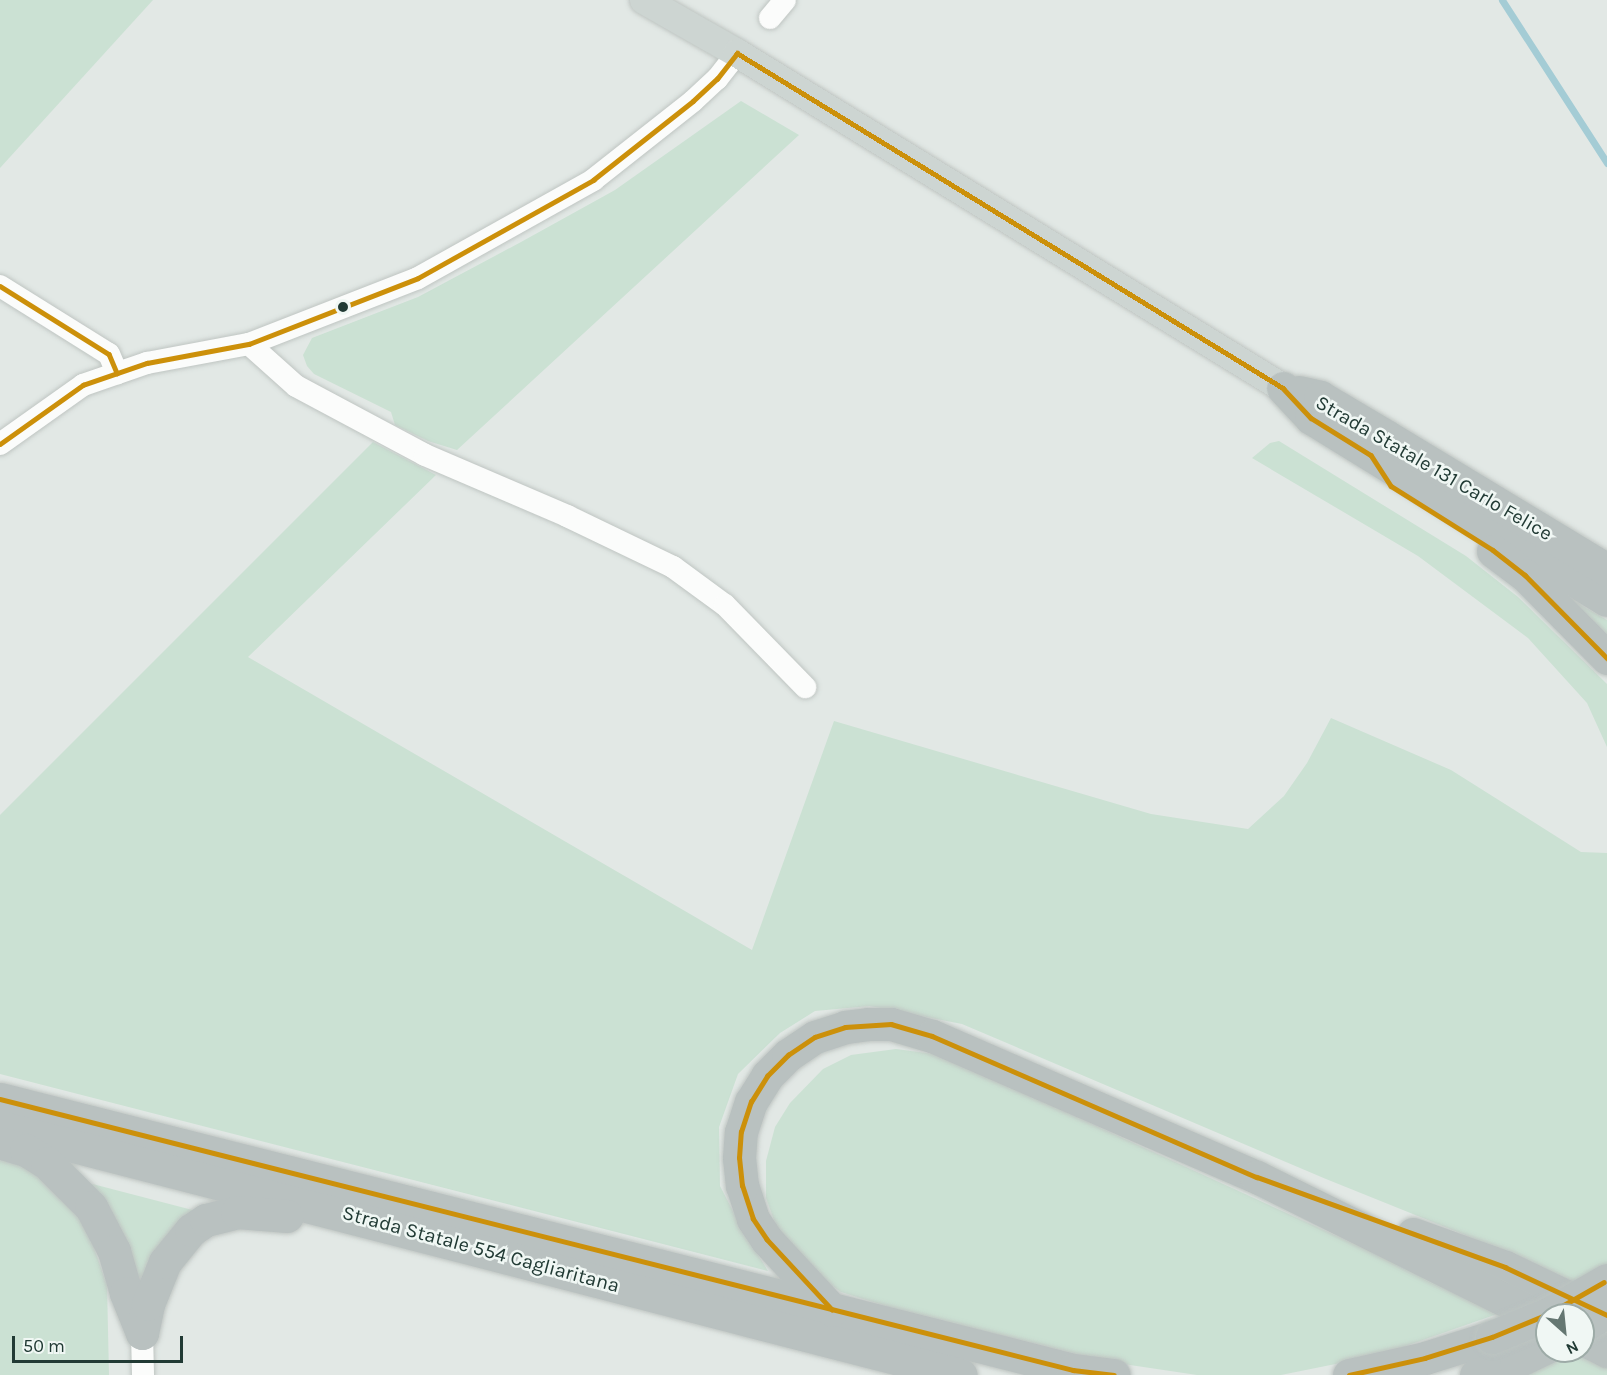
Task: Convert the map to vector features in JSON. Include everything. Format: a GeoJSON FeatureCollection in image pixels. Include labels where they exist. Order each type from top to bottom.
{"type":"FeatureCollection","features":[{"type":"Feature","properties":{"kind":"highway","name":"Strada Statale 131 Carlo Felice"},"geometry":{"type":"LineString","coordinates":[[1283,388],[1311,418],[1378,445],[1607,570]]}},
{"type":"Feature","properties":{"kind":"highway"},"geometry":{"type":"LineString","coordinates":[[1607,542],[1571,528],[1420,439],[1378,445],[1391,486],[1493,550],[1525,575],[1607,658]]}},
{"type":"Feature","properties":{"kind":"highway","name":"Strada Statale 131 Carlo Felice"},"geometry":{"type":"LineString","coordinates":[[1378,445],[1607,600]]}},
{"type":"Feature","properties":{"kind":"highway"},"geometry":{"type":"LineString","coordinates":[[832,1310],[767,1240],[753,1219],[742,1186],[739,1158],[741,1132],[751,1102],[767,1076],[788,1055],[815,1037],[845,1027],[891,1024],[932,1036],[1257,1177],[1535,1315]]}},
{"type":"Feature","properties":{"kind":"highway","name":"Strada Statale 554 Cagliaritana"},"geometry":{"type":"LineString","coordinates":[[0,1099],[1073,1370],[1114,1375]]}},
{"type":"Feature","properties":{"kind":"highway","name":"Strada Statale 554 Cagliaritana"},"geometry":{"type":"LineString","coordinates":[[0,1127],[312,1205],[961,1375]]}},
{"type":"Feature","properties":{"kind":"highway"},"geometry":{"type":"LineString","coordinates":[[0,1143],[26,1150],[47,1163],[91,1208],[114,1251],[126,1293],[142,1333]]}},
{"type":"Feature","properties":{"kind":"highway"},"geometry":{"type":"LineString","coordinates":[[1257,1177],[1505,1267],[1607,1313]]}},
{"type":"Feature","properties":{"kind":"highway"},"geometry":{"type":"LineString","coordinates":[[142,1333],[148,1304],[165,1262],[191,1230],[206,1220],[222,1214],[250,1211],[294,1217],[312,1205]]}},
{"type":"Feature","properties":{"kind":"highway"},"geometry":{"type":"LineString","coordinates":[[1349,1375],[1425,1358],[1491,1336],[1548,1314],[1607,1280]]}},
{"type":"Feature","properties":{"kind":"highway"},"geometry":{"type":"LineString","coordinates":[[1476,1375],[1516,1362],[1535,1353]]}},
{"type":"Feature","properties":{"kind":"main road"},"geometry":{"type":"LineString","coordinates":[[644,0],[736,53],[1283,388]]}},
{"type":"Feature","properties":{"kind":"street"},"geometry":{"type":"LineString","coordinates":[[770,18],[785,0]]}},
{"type":"Feature","properties":{"kind":"street"},"geometry":{"type":"LineString","coordinates":[[0,444],[83,385],[147,363],[249,344],[418,278],[593,180],[693,101],[717,79],[736,53]]}},
{"type":"Feature","properties":{"kind":"street"},"geometry":{"type":"LineString","coordinates":[[0,286],[109,354],[117,373]]}},
{"type":"Feature","properties":{"kind":"street"},"geometry":{"type":"LineString","coordinates":[[249,344],[296,386],[425,455],[567,516],[673,567],[725,605],[805,687]]}},
{"type":"Feature","properties":{"kind":"street"},"geometry":{"type":"LineString","coordinates":[[142,1333],[142,1375]]}},
{"type":"Feature","properties":{"kind":"green space"},"geometry":{"type":"Polygon","coordinates":[[[0,0],[153,0],[0,168],[0,0]]]}},
{"type":"Feature","properties":{"kind":"green space"},"geometry":{"type":"Polygon","coordinates":[[[741,101],[799,135],[457,450],[428,441],[395,425],[391,412],[314,374],[307,366],[303,355],[312,338],[418,297],[521,242],[615,190],[741,101]]]}},
{"type":"Feature","properties":{"kind":"green space"},"geometry":{"type":"Polygon","coordinates":[[[1279,441],[1466,556],[1518,597],[1607,684],[1607,747],[1587,703],[1528,638],[1418,556],[1252,458],[1270,443],[1279,441]]]}},
{"type":"Feature","properties":{"kind":"green space"},"geometry":{"type":"Polygon","coordinates":[[[373,442],[436,475],[248,657],[752,950],[834,721],[1151,814],[1248,829],[1284,796],[1307,763],[1331,718],[1451,770],[1581,852],[1607,853],[1607,1304],[1470,1237],[1326,1179],[962,1024],[870,1006],[815,1011],[780,1033],[738,1074],[719,1127],[720,1186],[745,1234],[768,1271],[0,1074],[0,815],[373,442]]]}},
{"type":"Feature","properties":{"kind":"green space"},"geometry":{"type":"Polygon","coordinates":[[[1569,598],[1607,620],[1607,644],[1569,598]]]}},
{"type":"Feature","properties":{"kind":"green space"},"geometry":{"type":"Polygon","coordinates":[[[896,1049],[941,1055],[1503,1312],[1380,1355],[1281,1375],[1197,1375],[1110,1362],[905,1312],[841,1292],[808,1269],[775,1223],[766,1198],[766,1161],[775,1127],[790,1103],[823,1069],[851,1055],[896,1049]]]}},
{"type":"Feature","properties":{"kind":"green space"},"geometry":{"type":"Polygon","coordinates":[[[0,1155],[17,1160],[65,1196],[88,1231],[107,1285],[109,1375],[0,1375],[0,1155]]]}},
{"type":"Feature","properties":{"kind":"green space"},"geometry":{"type":"Polygon","coordinates":[[[81,1181],[204,1213],[144,1302],[81,1181]]]}},
{"type":"Feature","properties":{"kind":"green space"},"geometry":{"type":"Polygon","coordinates":[[[1595,1356],[1607,1359],[1607,1375],[1524,1375],[1550,1363],[1595,1363],[1595,1356]]]}},
{"type":"Feature","properties":{"kind":"waterway"},"geometry":{"type":"LineString","coordinates":[[1502,0],[1607,163]]}},
{"type":"Feature","properties":{"kind":"transit line"},"geometry":{"type":"LineString","coordinates":[[0,444],[83,385],[147,363],[249,344],[418,278],[593,180],[693,101],[717,79],[737,53],[1283,388],[1311,418],[1371,455],[1391,486],[1493,550],[1525,575],[1607,658]]}},
{"type":"Feature","properties":{"kind":"transit line"},"geometry":{"type":"LineString","coordinates":[[0,286],[109,354],[117,373]]}},
{"type":"Feature","properties":{"kind":"transit line"},"geometry":{"type":"LineString","coordinates":[[832,1310],[767,1240],[753,1219],[742,1186],[739,1158],[741,1132],[751,1102],[767,1076],[788,1055],[815,1037],[845,1027],[891,1024],[932,1036],[1257,1177],[1505,1267],[1607,1315]]}},
{"type":"Feature","properties":{"kind":"transit line"},"geometry":{"type":"LineString","coordinates":[[0,1099],[1073,1370],[1114,1375]]}},
{"type":"Feature","properties":{"kind":"transit line"},"geometry":{"type":"LineString","coordinates":[[1349,1375],[1425,1358],[1492,1337],[1548,1314],[1604,1282]]}}]}
